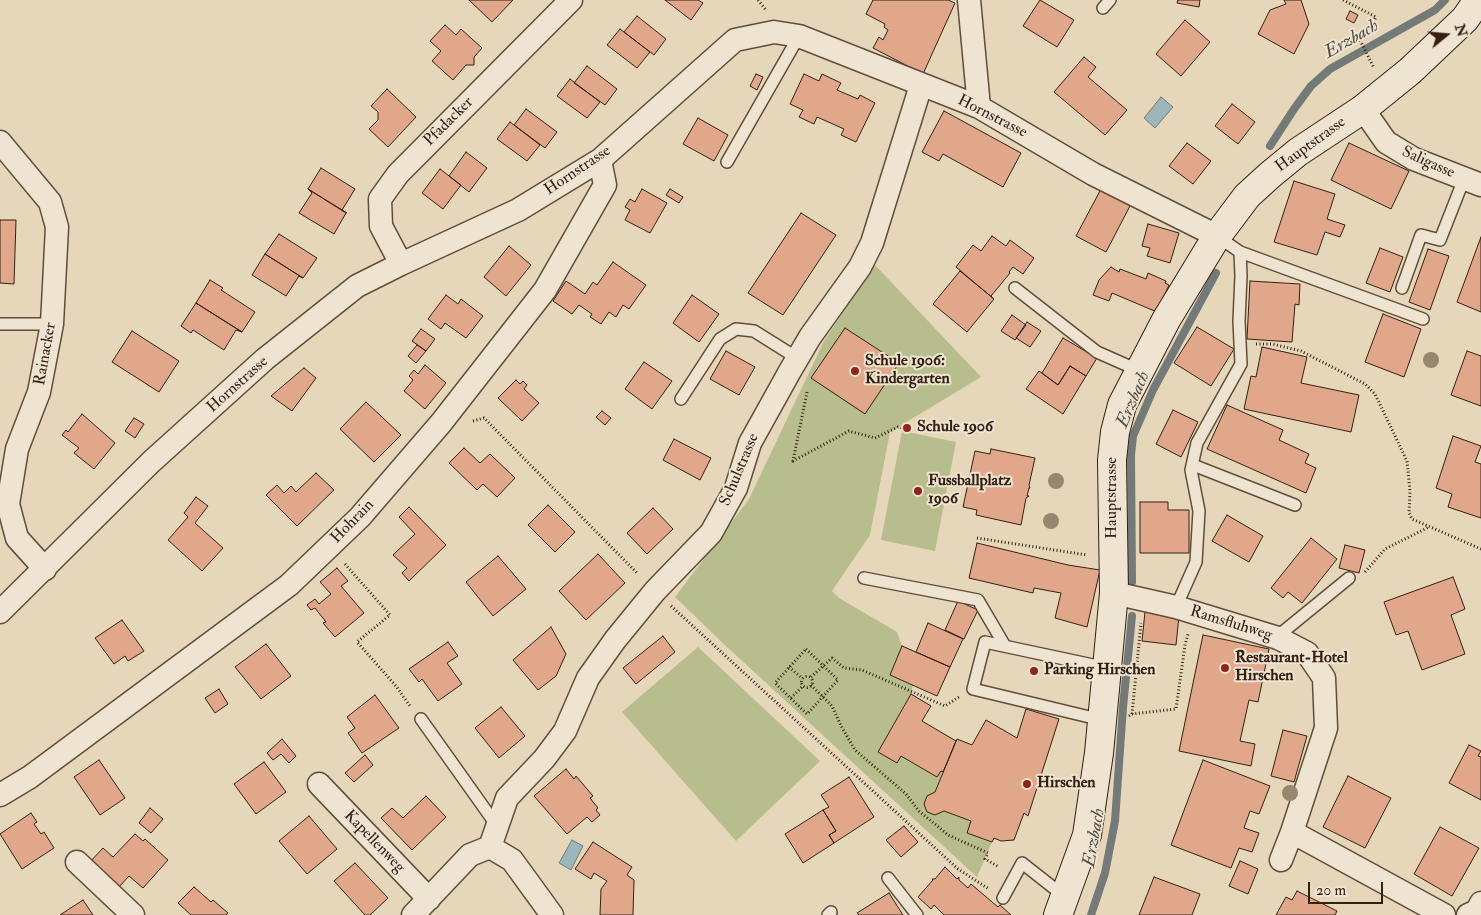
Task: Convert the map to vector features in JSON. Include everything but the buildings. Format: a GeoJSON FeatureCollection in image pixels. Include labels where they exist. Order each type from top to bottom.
{"type":"FeatureCollection","features":[{"type":"Feature","properties":{"kind":"main road","name":"Hauptstrasse"},"geometry":{"type":"LineString","coordinates":[[1061,906],[1087,835],[1099,753],[1114,719],[1107,668],[1114,593],[1112,460],[1115,432],[1122,405],[1166,320],[1217,236],[1248,196],[1298,152],[1363,109],[1410,71],[1465,19],[1478,0]]}},
{"type":"Feature","properties":{"kind":"street","name":"Pfadacker"},"geometry":{"type":"LineString","coordinates":[[401,264],[381,226],[380,199],[398,174],[571,0]]}},
{"type":"Feature","properties":{"kind":"street"},"geometry":{"type":"LineString","coordinates":[[969,0],[979,107]]}},
{"type":"Feature","properties":{"kind":"street","name":"Hornstrasse"},"geometry":{"type":"LineString","coordinates":[[0,612],[151,462],[265,360],[357,286],[518,210],[600,160],[735,40],[774,32],[799,36],[979,107],[1093,174],[1217,236]]}},
{"type":"Feature","properties":{"kind":"street","name":"Schulstrasse"},"geometry":{"type":"LineString","coordinates":[[490,847],[507,798],[544,759],[565,730],[588,678],[615,640],[655,591],[711,533],[736,488],[750,443],[810,337],[860,267],[872,243],[921,85]]}},
{"type":"Feature","properties":{"kind":"street","name":"Saligasse"},"geometry":{"type":"LineString","coordinates":[[1363,109],[1386,142],[1414,159],[1473,182]]}},
{"type":"Feature","properties":{"kind":"street","name":"Rainacker"},"geometry":{"type":"LineString","coordinates":[[0,142],[50,202],[57,227],[52,324],[39,392],[8,450],[8,504],[17,538],[45,569]]}},
{"type":"Feature","properties":{"kind":"street","name":"Hohrain"},"geometry":{"type":"LineString","coordinates":[[0,795],[30,777],[289,585],[360,517],[442,423],[545,290],[604,184],[600,160]]}},
{"type":"Feature","properties":{"kind":"street","name":"Ramsfluhweg"},"geometry":{"type":"LineString","coordinates":[[1114,593],[1186,611],[1278,638],[1307,653],[1324,678],[1326,728],[1281,860]]}},
{"type":"Feature","properties":{"kind":"street","name":"Kapellenweg"},"geometry":{"type":"LineString","coordinates":[[320,784],[429,899]]}},
{"type":"Feature","properties":{"kind":"street"},"geometry":{"type":"LineString","coordinates":[[1292,832],[1444,915]]}},
{"type":"Feature","properties":{"kind":"street"},"geometry":{"type":"LineString","coordinates":[[413,915],[470,855],[490,847],[512,860],[552,915]]}},
{"type":"Feature","properties":{"kind":"street"},"geometry":{"type":"LineString","coordinates":[[77,862],[134,915]]}},
{"type":"Feature","properties":{"kind":"street"},"geometry":{"type":"LineString","coordinates":[[1468,915],[1476,911],[1481,902]]}},
{"type":"Feature","properties":{"kind":"lane"},"geometry":{"type":"LineString","coordinates":[[727,162],[799,36]]}},
{"type":"Feature","properties":{"kind":"lane"},"geometry":{"type":"LineString","coordinates":[[1402,288],[1421,235],[1440,240],[1473,182]]}},
{"type":"Feature","properties":{"kind":"lane"},"geometry":{"type":"LineString","coordinates":[[1217,236],[1240,252],[1423,319]]}},
{"type":"Feature","properties":{"kind":"lane"},"geometry":{"type":"LineString","coordinates":[[1186,611],[1196,562],[1199,511],[1191,470],[1197,443],[1241,364],[1239,320],[1240,252]]}},
{"type":"Feature","properties":{"kind":"lane"},"geometry":{"type":"LineString","coordinates":[[1015,288],[1097,352],[1140,371]]}},
{"type":"Feature","properties":{"kind":"lane"},"geometry":{"type":"LineString","coordinates":[[0,324],[52,324]]}},
{"type":"Feature","properties":{"kind":"lane"},"geometry":{"type":"LineString","coordinates":[[681,399],[720,338],[736,329],[754,331],[794,364]]}},
{"type":"Feature","properties":{"kind":"lane"},"geometry":{"type":"LineString","coordinates":[[1193,465],[1295,505]]}},
{"type":"Feature","properties":{"kind":"lane"},"geometry":{"type":"LineString","coordinates":[[864,578],[978,600],[1005,646]]}},
{"type":"Feature","properties":{"kind":"lane"},"geometry":{"type":"LineString","coordinates":[[1278,638],[1349,578]]}},
{"type":"Feature","properties":{"kind":"lane"},"geometry":{"type":"LineString","coordinates":[[1107,668],[986,642],[973,688],[1114,719]]}},
{"type":"Feature","properties":{"kind":"lane"},"geometry":{"type":"LineString","coordinates":[[421,719],[497,826],[490,847]]}},
{"type":"Feature","properties":{"kind":"lane"},"geometry":{"type":"LineString","coordinates":[[1003,898],[1022,863],[1061,906]]}},
{"type":"Feature","properties":{"kind":"lane"},"geometry":{"type":"LineString","coordinates":[[888,878],[916,915]]}},
{"type":"Feature","properties":{"kind":"path"},"geometry":{"type":"LineString","coordinates":[[1343,0],[1376,17],[1366,37],[1360,40],[1369,58]]}},
{"type":"Feature","properties":{"kind":"path"},"geometry":{"type":"LineString","coordinates":[[1241,344],[1272,344],[1301,351],[1365,384],[1374,394],[1407,461],[1410,492],[1409,513],[1412,519],[1481,549]]}},
{"type":"Feature","properties":{"kind":"path"},"geometry":{"type":"LineString","coordinates":[[794,364],[810,382],[793,462],[849,431],[875,438],[898,427],[907,429]]}},
{"type":"Feature","properties":{"kind":"path"},"geometry":{"type":"LineString","coordinates":[[442,423],[454,428],[484,418],[655,591],[958,869],[1003,898]]}},
{"type":"Feature","properties":{"kind":"path"},"geometry":{"type":"LineString","coordinates":[[1349,578],[1362,576],[1384,550],[1429,527]]}},
{"type":"Feature","properties":{"kind":"path"},"geometry":{"type":"LineString","coordinates":[[977,538],[1114,559]]}},
{"type":"Feature","properties":{"kind":"path"},"geometry":{"type":"LineString","coordinates":[[351,569],[390,614],[357,642],[396,686],[421,719]]}},
{"type":"Feature","properties":{"kind":"path"},"geometry":{"type":"LineString","coordinates":[[1132,714],[1143,600]]}},
{"type":"Feature","properties":{"kind":"path"},"geometry":{"type":"LineString","coordinates":[[1114,719],[1132,714],[1176,709],[1185,645],[1186,611]]}},
{"type":"Feature","properties":{"kind":"path"},"geometry":{"type":"LineString","coordinates":[[806,649],[822,665],[838,680],[807,714],[775,683],[806,649]]}},
{"type":"Feature","properties":{"kind":"path"},"geometry":{"type":"LineString","coordinates":[[973,688],[945,706],[862,670],[844,668],[832,658],[822,665],[811,677],[811,685],[832,706],[841,726],[856,750],[906,794],[919,811],[948,835],[988,853],[985,859],[1014,876]]}},
{"type":"Feature","properties":{"kind":"path"},"geometry":{"type":"LineString","coordinates":[[789,667],[802,678],[803,686]]}},
{"type":"Feature","properties":{"kind":"path"},"geometry":{"type":"LineString","coordinates":[[802,678],[811,677]]}},
{"type":"Feature","properties":{"kind":"path"},"geometry":{"type":"LineString","coordinates":[[792,698],[803,686],[811,685]]}},
{"type":"Feature","properties":{"kind":"green space"},"geometry":{"type":"Polygon","coordinates":[[[875,265],[981,377],[890,432],[870,535],[832,591],[839,598],[897,632],[902,646],[890,675],[913,685],[911,694],[878,752],[897,763],[901,756],[937,777],[941,771],[943,772],[935,792],[927,796],[924,804],[927,812],[944,811],[971,821],[967,833],[992,842],[977,877],[675,597],[749,499],[824,341],[875,265]]]}},
{"type":"Feature","properties":{"kind":"green space","name":"Fussballplatz 1906"},"geometry":{"type":"Polygon","coordinates":[[[902,431],[956,442],[935,551],[881,540],[902,431]]]}},
{"type":"Feature","properties":{"kind":"green space"},"geometry":{"type":"Polygon","coordinates":[[[698,647],[820,761],[736,841],[622,712],[698,647]]]}},
{"type":"Feature","properties":{"kind":"water"},"geometry":{"type":"Polygon","coordinates":[[[1161,97],[1173,107],[1155,128],[1144,118],[1161,97]]]}},
{"type":"Feature","properties":{"kind":"water"},"geometry":{"type":"Polygon","coordinates":[[[572,840],[583,846],[571,870],[559,863],[572,840]]]}},
{"type":"Feature","properties":{"kind":"waterway","name":"Erzbach"},"geometry":{"type":"LineString","coordinates":[[1270,146],[1311,86],[1330,69],[1435,10],[1445,0]]}},
{"type":"Feature","properties":{"kind":"waterway","name":"Erzbach"},"geometry":{"type":"LineString","coordinates":[[1132,582],[1131,455],[1133,436],[1153,390],[1216,273]]}},
{"type":"Feature","properties":{"kind":"waterway","name":"Erzbach"},"geometry":{"type":"LineString","coordinates":[[1091,915],[1105,873],[1115,821],[1132,616]]}},
{"type":"Feature","properties":{"kind":"place","name":"Schule 1906: Kindergarten"},"geometry":{"type":"Point","coordinates":[855,371]}},
{"type":"Feature","properties":{"kind":"place","name":"Schule 1906"},"geometry":{"type":"Point","coordinates":[907,428]}},
{"type":"Feature","properties":{"kind":"place","name":"Fussballplatz 1906"},"geometry":{"type":"Point","coordinates":[918,491]}},
{"type":"Feature","properties":{"kind":"place","name":"Restaurant-Hotel Hirschen"},"geometry":{"type":"Point","coordinates":[1225,668]}},
{"type":"Feature","properties":{"kind":"place","name":"Parking Hirschen"},"geometry":{"type":"Point","coordinates":[1034,671]}},
{"type":"Feature","properties":{"kind":"place","name":"Hirschen"},"geometry":{"type":"Point","coordinates":[1027,784]}}]}
